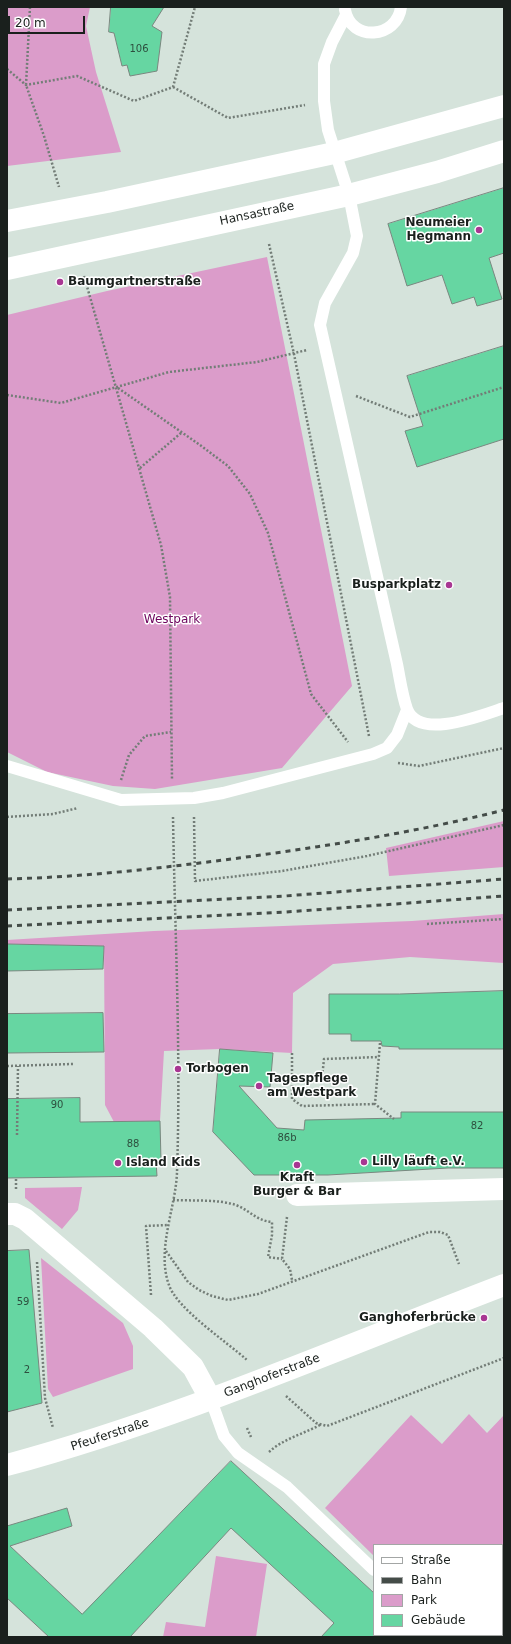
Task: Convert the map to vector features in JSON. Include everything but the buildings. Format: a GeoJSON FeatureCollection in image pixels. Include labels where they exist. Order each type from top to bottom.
{"type":"FeatureCollection","features":[{"type":"Feature","properties":{"kind":"main road"},"geometry":{"type":"LineString","coordinates":[[7,221],[106,202],[334,153],[504,106]]}},
{"type":"Feature","properties":{"kind":"main road","name":"Hansastraße"},"geometry":{"type":"LineString","coordinates":[[7,269],[349,195],[437,172],[504,151]]}},
{"type":"Feature","properties":{"kind":"main road"},"geometry":{"type":"LineString","coordinates":[[297,1195],[504,1189]]}},
{"type":"Feature","properties":{"kind":"main road","name":"Ganghoferstraße"},"geometry":{"type":"LineString","coordinates":[[7,1214],[15,1214],[25,1219],[56,1243],[153,1328],[193,1367],[211,1400],[504,1285]]}},
{"type":"Feature","properties":{"kind":"main road","name":"Pfeuferstraße"},"geometry":{"type":"LineString","coordinates":[[7,1465],[60,1451],[211,1400]]}},
{"type":"Feature","properties":{"kind":"lane"},"geometry":{"type":"LineString","coordinates":[[345,11],[350,23],[357,29],[374,34],[383,32],[391,27],[397,21],[401,7]]}},
{"type":"Feature","properties":{"kind":"lane"},"geometry":{"type":"LineString","coordinates":[[345,11],[324,64],[324,101],[328,130],[334,153],[349,195],[357,236],[353,253],[325,303],[320,325],[407,710],[415,720],[439,725],[459,723],[504,708]]}},
{"type":"Feature","properties":{"kind":"lane"},"geometry":{"type":"LineString","coordinates":[[7,766],[121,800],[194,798],[223,793],[373,754],[387,748],[397,735],[407,710]]}},
{"type":"Feature","properties":{"kind":"lane"},"geometry":{"type":"LineString","coordinates":[[211,1400],[224,1436],[238,1453],[287,1487],[373,1569]]}},
{"type":"Feature","properties":{"kind":"path"},"geometry":{"type":"LineString","coordinates":[[30,7],[26,85],[44,136]]}},
{"type":"Feature","properties":{"kind":"path"},"geometry":{"type":"LineString","coordinates":[[173,87],[195,7]]}},
{"type":"Feature","properties":{"kind":"path"},"geometry":{"type":"LineString","coordinates":[[7,69],[26,85]]}},
{"type":"Feature","properties":{"kind":"path"},"geometry":{"type":"LineString","coordinates":[[26,85],[77,76],[134,101],[173,87],[228,118],[324,101]]}},
{"type":"Feature","properties":{"kind":"path"},"geometry":{"type":"LineString","coordinates":[[269,244],[294,354],[373,754],[392,763],[419,766],[504,748]]}},
{"type":"Feature","properties":{"kind":"path"},"geometry":{"type":"LineString","coordinates":[[98,323],[161,545],[170,597],[172,784]]}},
{"type":"Feature","properties":{"kind":"path"},"geometry":{"type":"LineString","coordinates":[[7,395],[61,403],[169,372],[257,362],[325,346]]}},
{"type":"Feature","properties":{"kind":"path"},"geometry":{"type":"LineString","coordinates":[[117,387],[228,466],[250,494],[268,533],[310,694],[332,723]]}},
{"type":"Feature","properties":{"kind":"path"},"geometry":{"type":"LineString","coordinates":[[357,395],[410,417],[504,388]]}},
{"type":"Feature","properties":{"kind":"path"},"geometry":{"type":"LineString","coordinates":[[140,468],[181,432]]}},
{"type":"Feature","properties":{"kind":"path"},"geometry":{"type":"LineString","coordinates":[[121,800],[121,780],[129,755],[145,736],[171,732]]}},
{"type":"Feature","properties":{"kind":"path"},"geometry":{"type":"LineString","coordinates":[[7,817],[53,814],[83,807]]}},
{"type":"Feature","properties":{"kind":"path"},"geometry":{"type":"LineString","coordinates":[[173,816],[178,1122],[177,1173],[168,1225],[166,1276],[172,1294],[185,1308]]}},
{"type":"Feature","properties":{"kind":"path"},"geometry":{"type":"LineString","coordinates":[[194,830],[195,881],[282,871],[367,856],[504,825]]}},
{"type":"Feature","properties":{"kind":"path"},"geometry":{"type":"LineString","coordinates":[[427,924],[504,919]]}},
{"type":"Feature","properties":{"kind":"path"},"geometry":{"type":"LineString","coordinates":[[375,1104],[380,1043]]}},
{"type":"Feature","properties":{"kind":"path"},"geometry":{"type":"LineString","coordinates":[[292,1053],[292,1099],[302,1106],[375,1104],[394,1119]]}},
{"type":"Feature","properties":{"kind":"path"},"geometry":{"type":"LineString","coordinates":[[292,1078],[322,1078],[324,1059],[379,1057]]}},
{"type":"Feature","properties":{"kind":"path"},"geometry":{"type":"LineString","coordinates":[[7,1066],[73,1064]]}},
{"type":"Feature","properties":{"kind":"path"},"geometry":{"type":"LineString","coordinates":[[17,1135],[18,1066]]}},
{"type":"Feature","properties":{"kind":"path"},"geometry":{"type":"LineString","coordinates":[[173,1200],[237,1205],[256,1218],[272,1222],[272,1235],[268,1257],[282,1259],[290,1269],[292,1280]]}},
{"type":"Feature","properties":{"kind":"path"},"geometry":{"type":"LineString","coordinates":[[151,1283],[146,1226],[168,1225]]}},
{"type":"Feature","properties":{"kind":"path"},"geometry":{"type":"LineString","coordinates":[[282,1259],[285,1241],[285,1227]]}},
{"type":"Feature","properties":{"kind":"path"},"geometry":{"type":"LineString","coordinates":[[166,1250],[188,1282],[199,1290],[212,1296],[228,1300],[258,1294],[292,1280],[429,1232],[440,1232],[448,1235],[459,1264]]}},
{"type":"Feature","properties":{"kind":"path"},"geometry":{"type":"LineString","coordinates":[[56,1243],[37,1257],[45,1398],[60,1451]]}},
{"type":"Feature","properties":{"kind":"path"},"geometry":{"type":"LineString","coordinates":[[267,1454],[280,1442],[296,1437],[321,1425],[334,1424],[504,1358]]}},
{"type":"Feature","properties":{"kind":"path"},"geometry":{"type":"LineString","coordinates":[[316,1423],[321,1425]]}},
{"type":"Feature","properties":{"kind":"green space"},"geometry":{"type":"Polygon","coordinates":[[[7,7],[90,7],[86,26],[96,72],[121,152],[7,166],[7,7]]]}},
{"type":"Feature","properties":{"kind":"green space","name":"Westpark"},"geometry":{"type":"Polygon","coordinates":[[[267,257],[352,686],[282,768],[155,789],[113,786],[47,772],[7,752],[7,315],[107,291],[267,257]]]}},
{"type":"Feature","properties":{"kind":"green space"},"geometry":{"type":"Polygon","coordinates":[[[504,821],[504,867],[389,876],[386,848],[504,821]]]}},
{"type":"Feature","properties":{"kind":"green space"},"geometry":{"type":"Polygon","coordinates":[[[504,914],[504,963],[410,957],[333,964],[293,993],[292,1053],[220,1049],[164,1051],[160,1121],[114,1122],[105,1105],[104,946],[7,944],[7,940],[154,931],[412,921],[504,914]]]}},
{"type":"Feature","properties":{"kind":"green space"},"geometry":{"type":"Polygon","coordinates":[[[82,1187],[78,1210],[62,1229],[25,1198],[25,1188],[82,1187]]]}},
{"type":"Feature","properties":{"kind":"green space"},"geometry":{"type":"Polygon","coordinates":[[[41,1258],[123,1323],[133,1346],[133,1369],[53,1397],[48,1389],[41,1258]]]}},
{"type":"Feature","properties":{"kind":"green space"},"geometry":{"type":"Polygon","coordinates":[[[469,1414],[487,1433],[504,1415],[504,1637],[460,1636],[503,1636],[503,1544],[373,1544],[373,1555],[325,1508],[411,1415],[442,1444],[469,1414]]]}},
{"type":"Feature","properties":{"kind":"green space"},"geometry":{"type":"Polygon","coordinates":[[[216,1556],[267,1564],[256,1637],[163,1637],[166,1622],[205,1627],[216,1556]]]}},
{"type":"Feature","properties":{"kind":"railway"},"geometry":{"type":"LineString","coordinates":[[7,879],[123,872],[272,853],[405,832],[504,810]]}},
{"type":"Feature","properties":{"kind":"railway"},"geometry":{"type":"LineString","coordinates":[[7,910],[285,896],[504,879]]}},
{"type":"Feature","properties":{"kind":"railway"},"geometry":{"type":"LineString","coordinates":[[7,926],[286,912],[504,896]]}},
{"type":"Feature","properties":{"kind":"place","name":"Neumeier Heg‍mann"},"geometry":{"type":"Point","coordinates":[479,230]}},
{"type":"Feature","properties":{"kind":"place","name":"Baumgartnerstraße"},"geometry":{"type":"Point","coordinates":[60,282]}},
{"type":"Feature","properties":{"kind":"place","name":"Busparkplatz"},"geometry":{"type":"Point","coordinates":[449,585]}},
{"type":"Feature","properties":{"kind":"place","name":"Torbogen"},"geometry":{"type":"Point","coordinates":[178,1069]}},
{"type":"Feature","properties":{"kind":"place","name":"Tagespflege am Westpark"},"geometry":{"type":"Point","coordinates":[259,1086]}},
{"type":"Feature","properties":{"kind":"place","name":"Lilly läuft e.V."},"geometry":{"type":"Point","coordinates":[364,1162]}},
{"type":"Feature","properties":{"kind":"place","name":"Island Kids"},"geometry":{"type":"Point","coordinates":[118,1163]}},
{"type":"Feature","properties":{"kind":"place","name":"Kraft Burger & Bar"},"geometry":{"type":"Point","coordinates":[297,1165]}},
{"type":"Feature","properties":{"kind":"place","name":"Ganghoferbrücke"},"geometry":{"type":"Point","coordinates":[484,1318]}}]}
